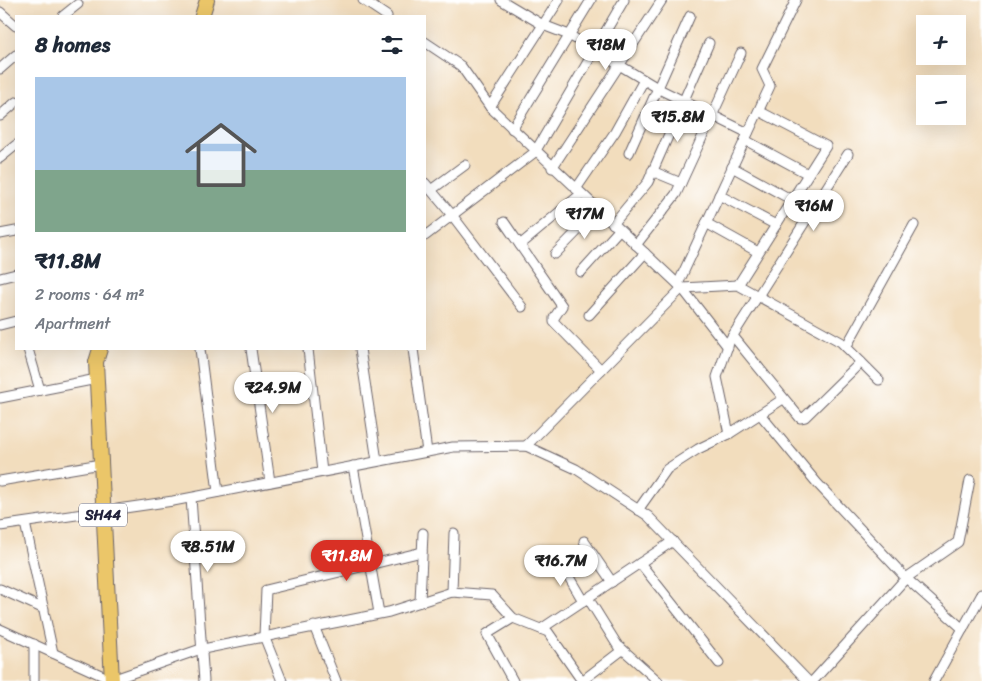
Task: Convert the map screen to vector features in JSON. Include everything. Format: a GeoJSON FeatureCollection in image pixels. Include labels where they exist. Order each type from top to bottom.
{"type":"FeatureCollection","features":[{"type":"Feature","properties":{"kind":"main road"},"geometry":{"type":"LineString","coordinates":[[202,15],[206,0]]}},
{"type":"Feature","properties":{"kind":"main road","name":"SH44"},"geometry":{"type":"LineString","coordinates":[[100,350],[96,362],[112,680]]}},
{"type":"Feature","properties":{"kind":"street"},"geometry":{"type":"LineString","coordinates":[[363,0],[386,15]]}},
{"type":"Feature","properties":{"kind":"street"},"geometry":{"type":"LineString","coordinates":[[501,0],[542,25],[569,35],[658,88],[712,116],[808,174]]}},
{"type":"Feature","properties":{"kind":"street"},"geometry":{"type":"LineString","coordinates":[[490,107],[559,0]]}},
{"type":"Feature","properties":{"kind":"street"},"geometry":{"type":"LineString","coordinates":[[512,129],[591,0]]}},
{"type":"Feature","properties":{"kind":"street"},"geometry":{"type":"LineString","coordinates":[[426,235],[535,152],[624,0]]}},
{"type":"Feature","properties":{"kind":"street"},"geometry":{"type":"LineString","coordinates":[[552,168],[662,0]]}},
{"type":"Feature","properties":{"kind":"street"},"geometry":{"type":"LineString","coordinates":[[526,446],[680,286],[706,223],[770,86],[762,68],[796,0]]}},
{"type":"Feature","properties":{"kind":"street"},"geometry":{"type":"LineString","coordinates":[[64,15],[78,4]]}},
{"type":"Feature","properties":{"kind":"street"},"geometry":{"type":"LineString","coordinates":[[629,152],[690,16]]}},
{"type":"Feature","properties":{"kind":"street"},"geometry":{"type":"LineString","coordinates":[[2,18],[15,25]]}},
{"type":"Feature","properties":{"kind":"street"},"geometry":{"type":"LineString","coordinates":[[426,43],[461,66],[490,107],[535,152],[680,286],[728,347]]}},
{"type":"Feature","properties":{"kind":"street"},"geometry":{"type":"LineString","coordinates":[[581,272],[648,182],[710,43]]}},
{"type":"Feature","properties":{"kind":"street"},"geometry":{"type":"LineString","coordinates":[[636,245],[676,194],[741,53]]}},
{"type":"Feature","properties":{"kind":"street"},"geometry":{"type":"LineString","coordinates":[[0,69],[15,56]]}},
{"type":"Feature","properties":{"kind":"street"},"geometry":{"type":"LineString","coordinates":[[520,244],[578,192],[644,80]]}},
{"type":"Feature","properties":{"kind":"street"},"geometry":{"type":"LineString","coordinates":[[0,116],[15,103]]}},
{"type":"Feature","properties":{"kind":"street"},"geometry":{"type":"LineString","coordinates":[[738,285],[826,146],[758,111]]}},
{"type":"Feature","properties":{"kind":"street"},"geometry":{"type":"LineString","coordinates":[[0,158],[15,146]]}},
{"type":"Feature","properties":{"kind":"street"},"geometry":{"type":"LineString","coordinates":[[729,434],[717,377],[728,347],[733,336],[848,154]]}},
{"type":"Feature","properties":{"kind":"street"},"geometry":{"type":"LineString","coordinates":[[465,164],[428,187],[452,215],[522,307]]}},
{"type":"Feature","properties":{"kind":"street"},"geometry":{"type":"LineString","coordinates":[[732,168],[792,200]]}},
{"type":"Feature","properties":{"kind":"street"},"geometry":{"type":"LineString","coordinates":[[652,171],[681,183]]}},
{"type":"Feature","properties":{"kind":"street"},"geometry":{"type":"LineString","coordinates":[[719,195],[776,225]]}},
{"type":"Feature","properties":{"kind":"street"},"geometry":{"type":"LineString","coordinates":[[555,254],[598,210]]}},
{"type":"Feature","properties":{"kind":"street"},"geometry":{"type":"LineString","coordinates":[[504,222],[562,306],[554,318],[554,322],[601,370]]}},
{"type":"Feature","properties":{"kind":"street"},"geometry":{"type":"LineString","coordinates":[[706,223],[758,252]]}},
{"type":"Feature","properties":{"kind":"street"},"geometry":{"type":"LineString","coordinates":[[846,347],[914,225]]}},
{"type":"Feature","properties":{"kind":"street"},"geometry":{"type":"LineString","coordinates":[[0,234],[15,231]]}},
{"type":"Feature","properties":{"kind":"street"},"geometry":{"type":"LineString","coordinates":[[589,315],[645,253]]}},
{"type":"Feature","properties":{"kind":"street"},"geometry":{"type":"LineString","coordinates":[[0,278],[15,274]]}},
{"type":"Feature","properties":{"kind":"street"},"geometry":{"type":"LineString","coordinates":[[680,286],[738,285],[846,347],[879,380]]}},
{"type":"Feature","properties":{"kind":"street"},"geometry":{"type":"LineString","coordinates":[[0,325],[15,322]]}},
{"type":"Feature","properties":{"kind":"street"},"geometry":{"type":"LineString","coordinates":[[733,336],[798,417],[802,418],[861,362]]}},
{"type":"Feature","properties":{"kind":"street"},"geometry":{"type":"LineString","coordinates":[[28,350],[40,390]]}},
{"type":"Feature","properties":{"kind":"street"},"geometry":{"type":"LineString","coordinates":[[200,350],[218,492]]}},
{"type":"Feature","properties":{"kind":"street"},"geometry":{"type":"LineString","coordinates":[[251,350],[270,482]]}},
{"type":"Feature","properties":{"kind":"street"},"geometry":{"type":"LineString","coordinates":[[308,350],[322,472]]}},
{"type":"Feature","properties":{"kind":"street"},"geometry":{"type":"LineString","coordinates":[[360,350],[377,462]]}},
{"type":"Feature","properties":{"kind":"street"},"geometry":{"type":"LineString","coordinates":[[413,350],[427,452]]}},
{"type":"Feature","properties":{"kind":"street"},"geometry":{"type":"LineString","coordinates":[[0,398],[97,379]]}},
{"type":"Feature","properties":{"kind":"street"},"geometry":{"type":"LineString","coordinates":[[638,510],[667,469],[698,449],[729,434],[783,399]]}},
{"type":"Feature","properties":{"kind":"street"},"geometry":{"type":"LineString","coordinates":[[760,414],[817,483],[906,578],[963,629]]}},
{"type":"Feature","properties":{"kind":"street"},"geometry":{"type":"LineString","coordinates":[[0,526],[191,498],[453,447],[526,446],[576,470],[648,516],[792,662],[808,681]]}},
{"type":"Feature","properties":{"kind":"street"},"geometry":{"type":"LineString","coordinates":[[0,481],[101,464]]}},
{"type":"Feature","properties":{"kind":"street"},"geometry":{"type":"LineString","coordinates":[[353,466],[379,613]]}},
{"type":"Feature","properties":{"kind":"street"},"geometry":{"type":"LineString","coordinates":[[813,681],[906,578],[958,542],[970,480]]}},
{"type":"Feature","properties":{"kind":"street"},"geometry":{"type":"LineString","coordinates":[[191,498],[204,681]]}},
{"type":"Feature","properties":{"kind":"street"},"geometry":{"type":"LineString","coordinates":[[24,523],[54,653]]}},
{"type":"Feature","properties":{"kind":"street"},"geometry":{"type":"LineString","coordinates":[[420,602],[423,532]]}},
{"type":"Feature","properties":{"kind":"street"},"geometry":{"type":"LineString","coordinates":[[452,592],[454,534]]}},
{"type":"Feature","properties":{"kind":"street"},"geometry":{"type":"LineString","coordinates":[[584,541],[612,582]]}},
{"type":"Feature","properties":{"kind":"street"},"geometry":{"type":"LineString","coordinates":[[541,629],[672,542]]}},
{"type":"Feature","properties":{"kind":"street"},"geometry":{"type":"LineString","coordinates":[[282,681],[264,636],[266,590],[422,552]]}},
{"type":"Feature","properties":{"kind":"street"},"geometry":{"type":"LineString","coordinates":[[559,560],[620,647],[658,681]]}},
{"type":"Feature","properties":{"kind":"street"},"geometry":{"type":"LineString","coordinates":[[640,563],[719,663]]}},
{"type":"Feature","properties":{"kind":"street"},"geometry":{"type":"LineString","coordinates":[[0,589],[44,609]]}},
{"type":"Feature","properties":{"kind":"street"},"geometry":{"type":"LineString","coordinates":[[0,628],[112,680],[202,649],[379,613],[452,592],[492,595],[513,618],[548,632],[582,681],[619,653],[620,647]]}},
{"type":"Feature","properties":{"kind":"street"},"geometry":{"type":"LineString","coordinates":[[934,681],[982,594]]}},
{"type":"Feature","properties":{"kind":"street"},"geometry":{"type":"LineString","coordinates":[[513,618],[487,634],[513,681]]}},
{"type":"Feature","properties":{"kind":"street"},"geometry":{"type":"LineString","coordinates":[[314,626],[336,681]]}},
{"type":"Feature","properties":{"kind":"street"},"geometry":{"type":"LineString","coordinates":[[34,644],[34,681]]}}]}
